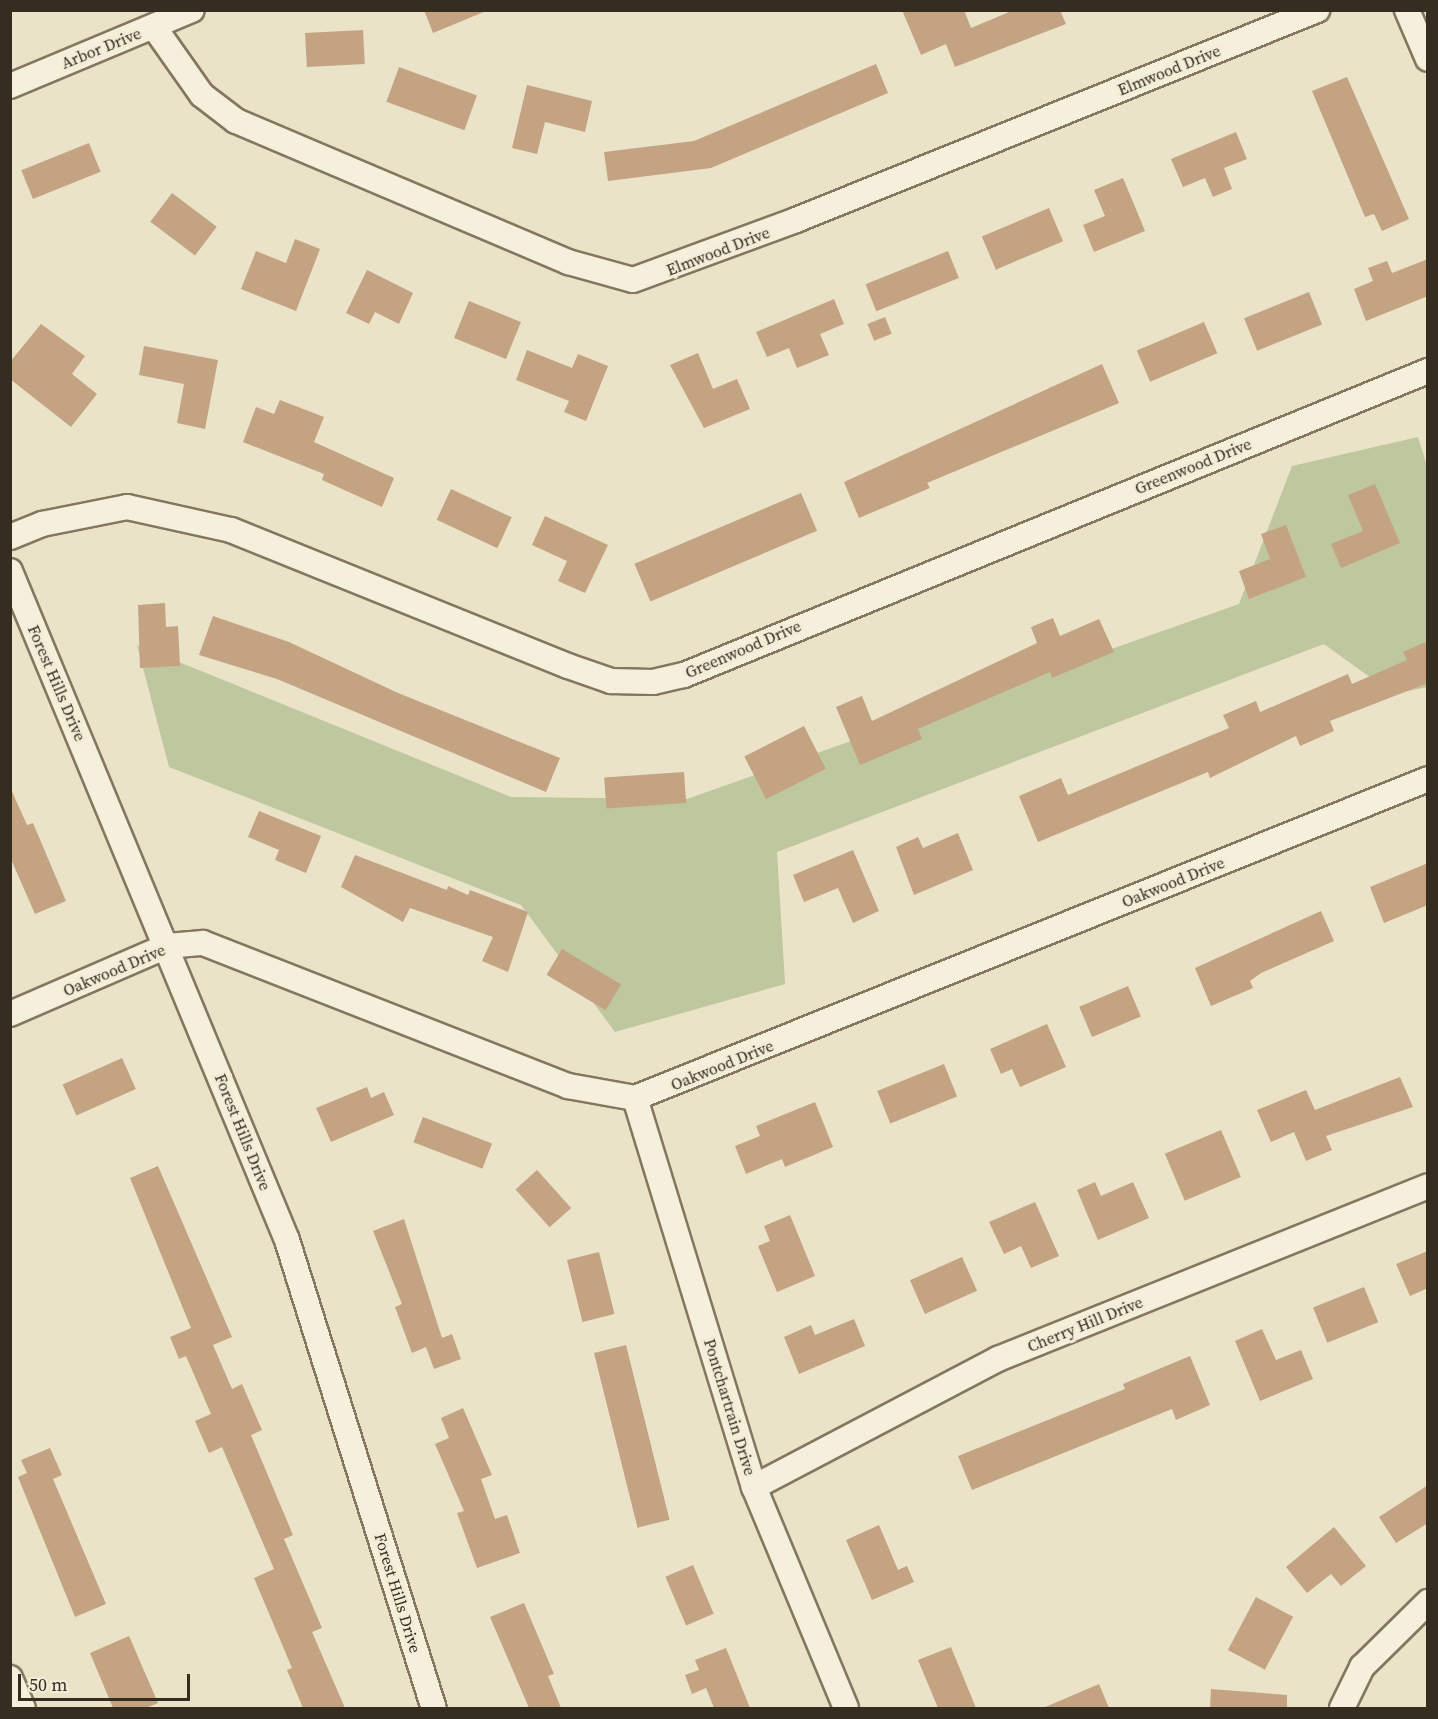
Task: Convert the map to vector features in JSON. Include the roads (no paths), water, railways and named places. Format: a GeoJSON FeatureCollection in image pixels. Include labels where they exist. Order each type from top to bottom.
{"type":"FeatureCollection","features":[{"type":"Feature","properties":{"kind":"street","name":"Arbor Drive"},"geometry":{"type":"LineString","coordinates":[[10,86],[192,10]]}},
{"type":"Feature","properties":{"kind":"street","name":"Elmwood Drive"},"geometry":{"type":"LineString","coordinates":[[154,27],[202,95],[236,121],[568,262],[633,280],[754,237],[1317,10]]}},
{"type":"Feature","properties":{"kind":"street"},"geometry":{"type":"LineString","coordinates":[[1407,10],[1428,59]]}},
{"type":"Feature","properties":{"kind":"street","name":"Greenwood Drive"},"geometry":{"type":"LineString","coordinates":[[10,537],[42,524],[127,507],[231,530],[589,674],[611,681],[653,682],[684,675],[1428,371]]}},
{"type":"Feature","properties":{"kind":"street","name":"Forest Hills Drive"},"geometry":{"type":"LineString","coordinates":[[10,572],[168,946],[287,1240],[434,1708]]}},
{"type":"Feature","properties":{"kind":"street","name":"Oakwood Drive"},"geometry":{"type":"LineString","coordinates":[[10,1014],[168,946],[202,943],[233,951],[568,1086],[635,1098],[1428,779]]}},
{"type":"Feature","properties":{"kind":"street","name":"Pontchartrain Drive"},"geometry":{"type":"LineString","coordinates":[[635,1098],[754,1487],[846,1708]]}},
{"type":"Feature","properties":{"kind":"street","name":"Cherry Hill Drive"},"geometry":{"type":"LineString","coordinates":[[754,1487],[998,1359],[1428,1186]]}},
{"type":"Feature","properties":{"kind":"street"},"geometry":{"type":"LineString","coordinates":[[1342,1708],[1362,1667],[1428,1602]]}},
{"type":"Feature","properties":{"kind":"street"},"geometry":{"type":"LineString","coordinates":[[10,1678],[23,1708]]}}]}
